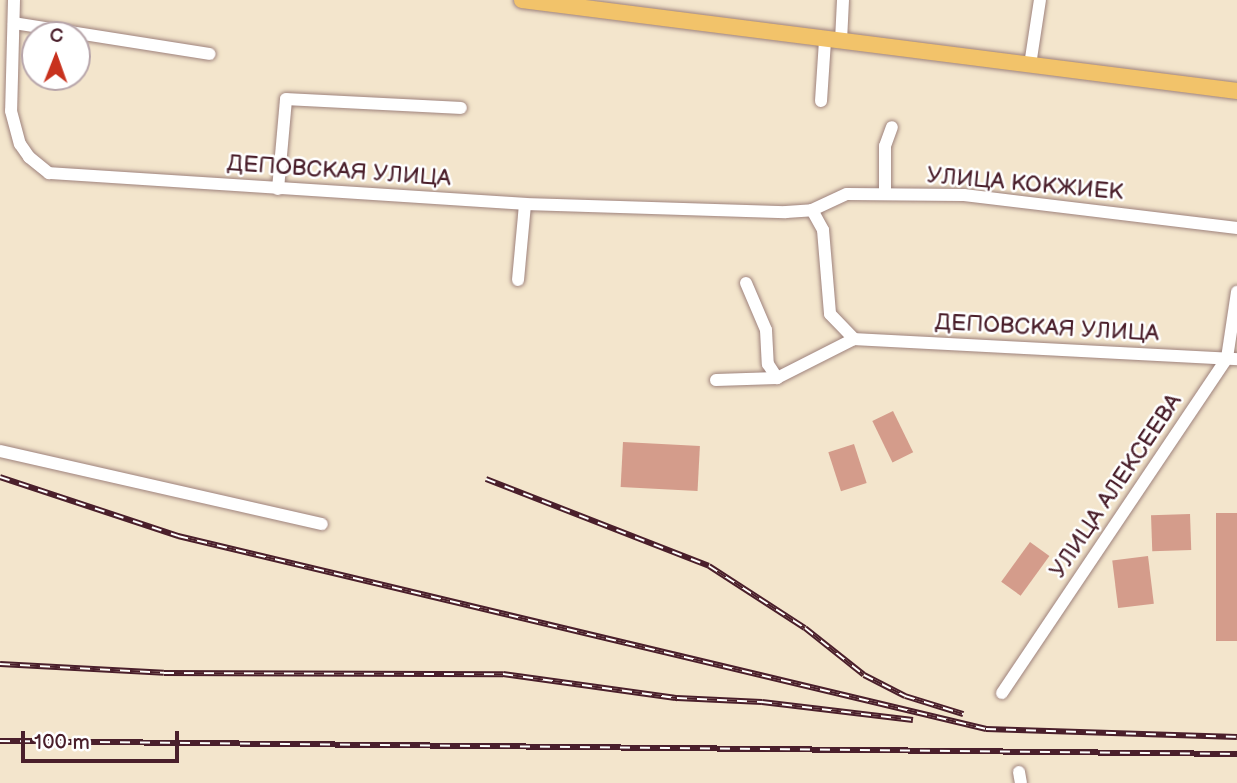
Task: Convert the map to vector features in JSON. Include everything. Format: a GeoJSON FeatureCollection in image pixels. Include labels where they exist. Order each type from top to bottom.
{"type":"FeatureCollection","features":[{"type":"Feature","properties":{"kind":"main road"},"geometry":{"type":"LineString","coordinates":[[522,0],[1237,91]]}},
{"type":"Feature","properties":{"kind":"street","name":"ДЕПОВСКАЯ УЛИЦА"},"geometry":{"type":"LineString","coordinates":[[15,0],[11,111],[20,144],[38,166],[49,173],[525,204],[812,210]]}},
{"type":"Feature","properties":{"kind":"street"},"geometry":{"type":"LineString","coordinates":[[821,101],[843,0]]}},
{"type":"Feature","properties":{"kind":"street"},"geometry":{"type":"LineString","coordinates":[[1030,65],[1040,0]]}},
{"type":"Feature","properties":{"kind":"street"},"geometry":{"type":"LineString","coordinates":[[14,23],[210,54]]}},
{"type":"Feature","properties":{"kind":"street"},"geometry":{"type":"LineString","coordinates":[[278,189],[286,99],[461,108]]}},
{"type":"Feature","properties":{"kind":"street"},"geometry":{"type":"LineString","coordinates":[[885,194],[885,146],[892,127]]}},
{"type":"Feature","properties":{"kind":"street","name":"УЛИЦА КОКЖИЕК"},"geometry":{"type":"LineString","coordinates":[[812,210],[847,194],[964,195],[1237,228]]}},
{"type":"Feature","properties":{"kind":"street"},"geometry":{"type":"LineString","coordinates":[[518,280],[525,204]]}},
{"type":"Feature","properties":{"kind":"street"},"geometry":{"type":"LineString","coordinates":[[716,380],[776,378],[854,339],[830,313],[823,230],[812,210]]}},
{"type":"Feature","properties":{"kind":"street"},"geometry":{"type":"LineString","coordinates":[[746,283],[766,330],[768,364],[776,378]]}},
{"type":"Feature","properties":{"kind":"street","name":"УЛИЦА АЛЕКСЕЕВА"},"geometry":{"type":"LineString","coordinates":[[1002,693],[1232,358],[1237,292]]}},
{"type":"Feature","properties":{"kind":"street","name":"ДЕПОВСКАЯ УЛИЦА"},"geometry":{"type":"LineString","coordinates":[[854,339],[1232,358]]}},
{"type":"Feature","properties":{"kind":"street"},"geometry":{"type":"LineString","coordinates":[[0,451],[322,524]]}},
{"type":"Feature","properties":{"kind":"building"},"geometry":{"type":"Polygon","coordinates":[[[893,411],[913,452],[892,462],[872,421],[893,411]]]}},
{"type":"Feature","properties":{"kind":"building"},"geometry":{"type":"Polygon","coordinates":[[[623,442],[700,446],[698,491],[621,487],[623,442]]]}},
{"type":"Feature","properties":{"kind":"building"},"geometry":{"type":"Polygon","coordinates":[[[854,444],[867,483],[841,491],[828,452],[854,444]]]}},
{"type":"Feature","properties":{"kind":"building"},"geometry":{"type":"Polygon","coordinates":[[[1216,513],[1237,513],[1237,641],[1216,641],[1216,513]]]}},
{"type":"Feature","properties":{"kind":"building"},"geometry":{"type":"Polygon","coordinates":[[[1190,514],[1191,550],[1152,551],[1151,515],[1190,514]]]}},
{"type":"Feature","properties":{"kind":"building"},"geometry":{"type":"Polygon","coordinates":[[[1030,542],[1049,556],[1021,596],[1001,582],[1030,542]]]}},
{"type":"Feature","properties":{"kind":"building"},"geometry":{"type":"Polygon","coordinates":[[[1148,556],[1154,604],[1118,608],[1112,560],[1148,556]]]}},
{"type":"Feature","properties":{"kind":"railway"},"geometry":{"type":"LineString","coordinates":[[0,477],[178,536],[986,729],[1237,737]]}},
{"type":"Feature","properties":{"kind":"railway"},"geometry":{"type":"LineString","coordinates":[[486,479],[709,566],[805,628],[864,675],[905,696],[963,714]]}},
{"type":"Feature","properties":{"kind":"railway"},"geometry":{"type":"LineString","coordinates":[[0,664],[164,673],[503,674],[677,698],[762,702],[913,720]]}},
{"type":"Feature","properties":{"kind":"railway"},"geometry":{"type":"LineString","coordinates":[[0,741],[1237,754]]}}]}
